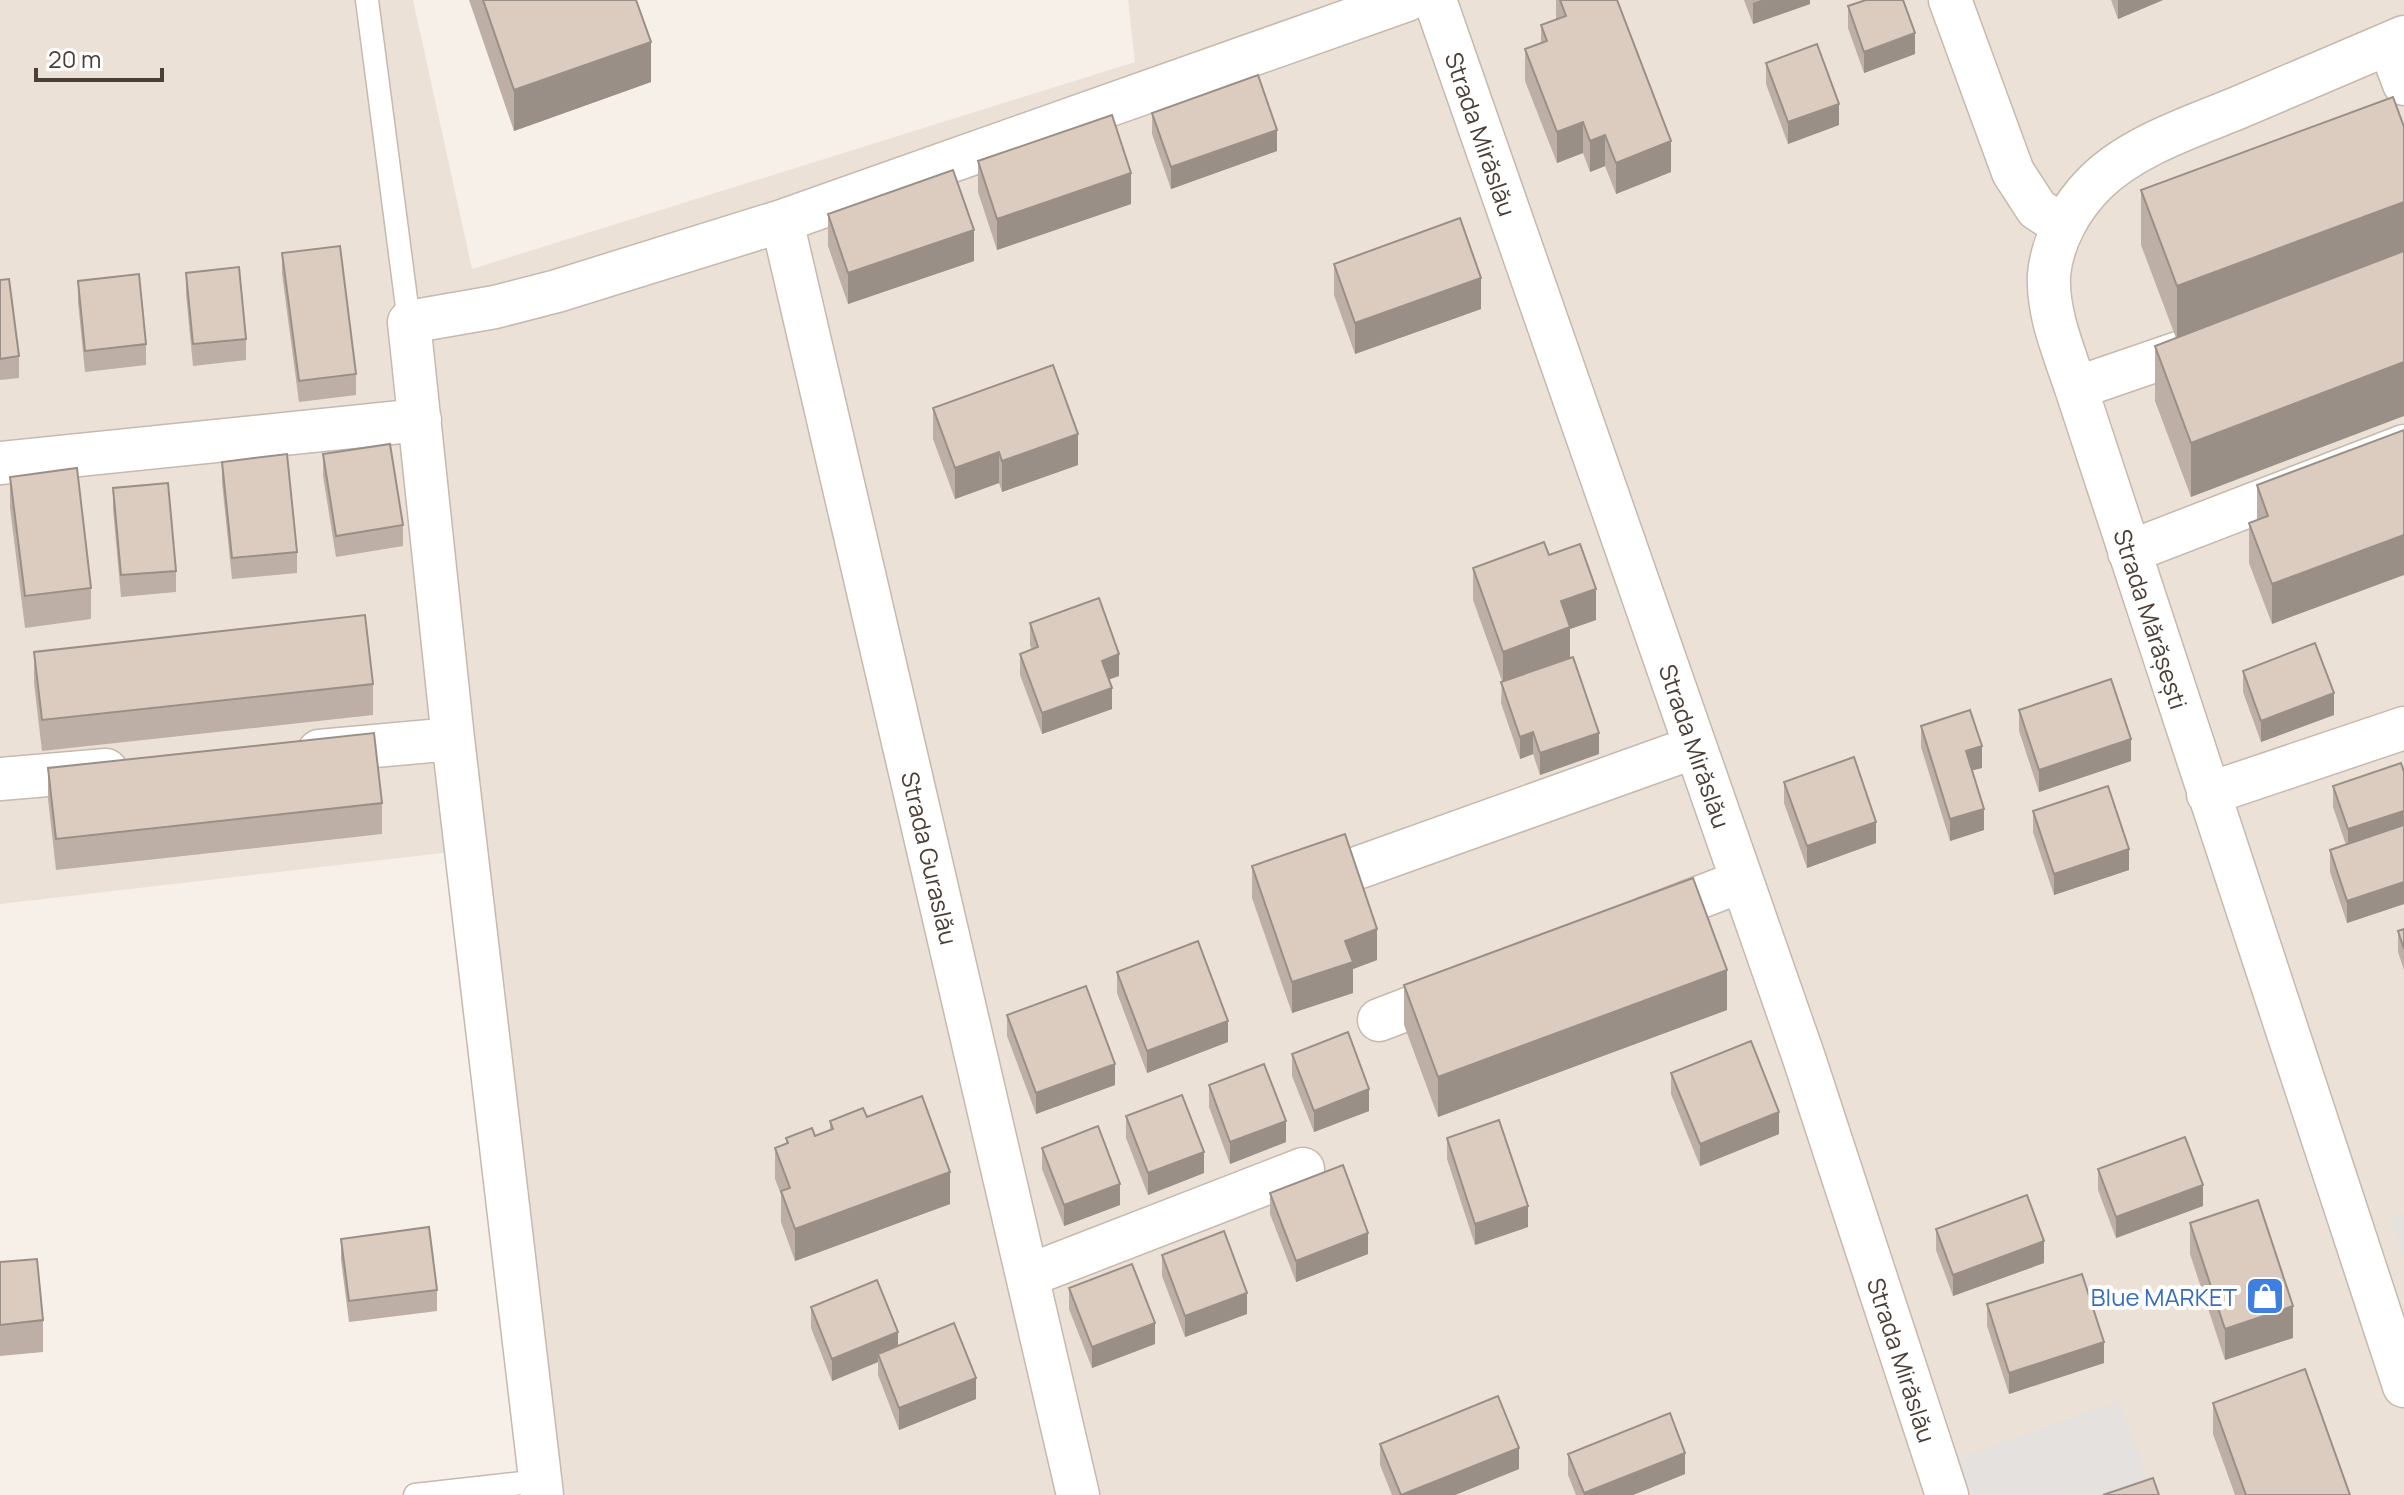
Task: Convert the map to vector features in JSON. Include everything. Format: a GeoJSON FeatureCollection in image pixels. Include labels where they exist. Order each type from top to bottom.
{"type":"FeatureCollection","features":[{"type":"Feature","properties":{"kind":"street"},"geometry":{"type":"LineString","coordinates":[[541,1488],[453,739],[409,322],[495,307],[557,291],[782,221],[1407,0]]}},
{"type":"Feature","properties":{"kind":"street","name":"Strada Mirăslău"},"geometry":{"type":"LineString","coordinates":[[1435,0],[1809,1073],[1947,1495]]}},
{"type":"Feature","properties":{"kind":"street"},"geometry":{"type":"LineString","coordinates":[[1950,0],[2013,172],[2037,209],[2063,226]]}},
{"type":"Feature","properties":{"kind":"street"},"geometry":{"type":"LineString","coordinates":[[2396,41],[2404,84]]}},
{"type":"Feature","properties":{"kind":"street","name":"Strada Mărășești"},"geometry":{"type":"LineString","coordinates":[[2396,41],[2184,130],[2141,152],[2096,182],[2063,226],[2054,249],[2049,276],[2051,301],[2076,388],[2404,1386]]}},
{"type":"Feature","properties":{"kind":"street","name":"Strada Guraslău"},"geometry":{"type":"LineString","coordinates":[[782,221],[1078,1495]]}},
{"type":"Feature","properties":{"kind":"street"},"geometry":{"type":"LineString","coordinates":[[2076,388],[2240,332]]}},
{"type":"Feature","properties":{"kind":"street"},"geometry":{"type":"LineString","coordinates":[[0,463],[420,420]]}},
{"type":"Feature","properties":{"kind":"street"},"geometry":{"type":"LineString","coordinates":[[2129,552],[2404,446]]}},
{"type":"Feature","properties":{"kind":"street"},"geometry":{"type":"LineString","coordinates":[[2208,794],[2404,728]]}},
{"type":"Feature","properties":{"kind":"street"},"geometry":{"type":"LineString","coordinates":[[281,754],[453,739]]}},
{"type":"Feature","properties":{"kind":"street"},"geometry":{"type":"LineString","coordinates":[[1360,867],[1695,747]]}},
{"type":"Feature","properties":{"kind":"street"},"geometry":{"type":"LineString","coordinates":[[0,779],[141,767]]}},
{"type":"Feature","properties":{"kind":"street"},"geometry":{"type":"LineString","coordinates":[[1612,931],[1742,881]]}},
{"type":"Feature","properties":{"kind":"street"},"geometry":{"type":"LineString","coordinates":[[1379,1020],[1495,975]]}},
{"type":"Feature","properties":{"kind":"street"},"geometry":{"type":"LineString","coordinates":[[1027,1276],[1303,1169]]}},
{"type":"Feature","properties":{"kind":"lane"},"geometry":{"type":"LineString","coordinates":[[367,0],[409,322]]}},
{"type":"Feature","properties":{"kind":"lane"},"geometry":{"type":"LineString","coordinates":[[415,1495],[541,1488]]}},
{"type":"Feature","properties":{"kind":"shaded area"},"geometry":{"type":"Polygon","coordinates":[[[0,0],[413,0],[472,269],[1135,62],[1128,0],[2404,0],[2404,1495],[522,1495],[451,852],[0,904],[0,0]]]}},
{"type":"Feature","properties":{"kind":"shaded area"},"geometry":{"type":"Polygon","coordinates":[[[2404,1214],[2404,1259],[2391,1219],[2404,1214]]]}},
{"type":"Feature","properties":{"kind":"shaded area"},"geometry":{"type":"Polygon","coordinates":[[[2120,1401],[2153,1494],[1961,1495],[1949,1461],[2120,1401]]]}},
{"type":"Feature","properties":{"kind":"building"},"geometry":{"type":"Polygon","coordinates":[[[483,0],[636,0],[651,42],[514,90],[483,0]]]}},
{"type":"Feature","properties":{"kind":"building"},"geometry":{"type":"Polygon","coordinates":[[[1560,0],[1617,0],[1671,141],[1616,163],[1605,135],[1590,141],[1583,122],[1557,132],[1525,49],[1547,41],[1541,25],[1566,16],[1560,0]]]}},
{"type":"Feature","properties":{"kind":"building"},"geometry":{"type":"Polygon","coordinates":[[[1866,0],[1903,0],[1915,33],[1864,52],[1848,6],[1866,0]]]}},
{"type":"Feature","properties":{"kind":"building"},"geometry":{"type":"Polygon","coordinates":[[[1817,44],[1839,104],[1788,122],[1766,63],[1817,44]]]}},
{"type":"Feature","properties":{"kind":"building"},"geometry":{"type":"Polygon","coordinates":[[[1258,75],[1277,130],[1171,167],[1152,113],[1258,75]]]}},
{"type":"Feature","properties":{"kind":"building"},"geometry":{"type":"Polygon","coordinates":[[[2393,97],[2404,127],[2404,202],[2177,286],[2141,190],[2393,97]]]}},
{"type":"Feature","properties":{"kind":"building"},"geometry":{"type":"Polygon","coordinates":[[[1112,115],[1131,173],[997,219],[978,161],[1112,115]]]}},
{"type":"Feature","properties":{"kind":"building"},"geometry":{"type":"Polygon","coordinates":[[[953,170],[974,230],[848,273],[828,214],[953,170]]]}},
{"type":"Feature","properties":{"kind":"building"},"geometry":{"type":"Polygon","coordinates":[[[1460,218],[1481,278],[1355,323],[1334,264],[1460,218]]]}},
{"type":"Feature","properties":{"kind":"building"},"geometry":{"type":"Polygon","coordinates":[[[340,246],[356,374],[299,381],[282,253],[340,246]]]}},
{"type":"Feature","properties":{"kind":"building"},"geometry":{"type":"Polygon","coordinates":[[[2404,251],[2404,362],[2191,443],[2155,346],[2404,251]]]}},
{"type":"Feature","properties":{"kind":"building"},"geometry":{"type":"Polygon","coordinates":[[[239,267],[246,339],[193,344],[186,273],[239,267]]]}},
{"type":"Feature","properties":{"kind":"building"},"geometry":{"type":"Polygon","coordinates":[[[139,274],[146,344],[85,351],[78,281],[139,274]]]}},
{"type":"Feature","properties":{"kind":"building"},"geometry":{"type":"Polygon","coordinates":[[[9,279],[19,356],[0,359],[0,280],[9,279]]]}},
{"type":"Feature","properties":{"kind":"building"},"geometry":{"type":"Polygon","coordinates":[[[1053,365],[1078,434],[1002,461],[999,452],[955,468],[933,408],[1053,365]]]}},
{"type":"Feature","properties":{"kind":"building"},"geometry":{"type":"Polygon","coordinates":[[[2404,430],[2404,535],[2272,584],[2249,523],[2268,516],[2257,485],[2404,430]]]}},
{"type":"Feature","properties":{"kind":"building"},"geometry":{"type":"Polygon","coordinates":[[[390,444],[403,525],[336,536],[323,454],[390,444]]]}},
{"type":"Feature","properties":{"kind":"building"},"geometry":{"type":"Polygon","coordinates":[[[287,454],[297,552],[232,558],[222,462],[287,454]]]}},
{"type":"Feature","properties":{"kind":"building"},"geometry":{"type":"Polygon","coordinates":[[[77,468],[91,588],[25,596],[10,477],[77,468]]]}},
{"type":"Feature","properties":{"kind":"building"},"geometry":{"type":"Polygon","coordinates":[[[168,483],[176,571],[121,575],[113,488],[168,483]]]}},
{"type":"Feature","properties":{"kind":"building"},"geometry":{"type":"Polygon","coordinates":[[[1544,542],[1549,555],[1580,544],[1596,589],[1561,601],[1570,627],[1503,652],[1473,568],[1544,542]]]}},
{"type":"Feature","properties":{"kind":"building"},"geometry":{"type":"Polygon","coordinates":[[[1099,598],[1119,654],[1102,661],[1112,688],[1042,713],[1020,654],[1038,647],[1030,623],[1099,598]]]}},
{"type":"Feature","properties":{"kind":"building"},"geometry":{"type":"Polygon","coordinates":[[[365,615],[373,684],[42,720],[34,652],[365,615]]]}},
{"type":"Feature","properties":{"kind":"building"},"geometry":{"type":"Polygon","coordinates":[[[2315,643],[2334,693],[2261,721],[2243,671],[2315,643]]]}},
{"type":"Feature","properties":{"kind":"building"},"geometry":{"type":"Polygon","coordinates":[[[1573,657],[1599,733],[1540,753],[1533,732],[1520,737],[1501,682],[1573,657]]]}},
{"type":"Feature","properties":{"kind":"building"},"geometry":{"type":"Polygon","coordinates":[[[2111,679],[2131,739],[2039,770],[2019,710],[2111,679]]]}},
{"type":"Feature","properties":{"kind":"building"},"geometry":{"type":"Polygon","coordinates":[[[1970,710],[1982,746],[1966,751],[1984,809],[1950,819],[1921,726],[1970,710]]]}},
{"type":"Feature","properties":{"kind":"building"},"geometry":{"type":"Polygon","coordinates":[[[374,733],[382,803],[56,839],[48,768],[374,733]]]}},
{"type":"Feature","properties":{"kind":"building"},"geometry":{"type":"Polygon","coordinates":[[[1854,757],[1876,822],[1807,846],[1784,782],[1854,757]]]}},
{"type":"Feature","properties":{"kind":"building"},"geometry":{"type":"Polygon","coordinates":[[[2401,763],[2404,772],[2404,811],[2348,829],[2333,786],[2401,763]]]}},
{"type":"Feature","properties":{"kind":"building"},"geometry":{"type":"Polygon","coordinates":[[[2108,786],[2129,849],[2054,874],[2033,811],[2108,786]]]}},
{"type":"Feature","properties":{"kind":"building"},"geometry":{"type":"Polygon","coordinates":[[[2404,825],[2404,882],[2347,901],[2330,850],[2404,825]]]}},
{"type":"Feature","properties":{"kind":"building"},"geometry":{"type":"Polygon","coordinates":[[[1345,834],[1377,929],[1345,941],[1353,962],[1292,982],[1252,866],[1345,834]]]}},
{"type":"Feature","properties":{"kind":"building"},"geometry":{"type":"Polygon","coordinates":[[[1693,878],[1727,970],[1438,1077],[1404,985],[1693,878]]]}},
{"type":"Feature","properties":{"kind":"building"},"geometry":{"type":"Polygon","coordinates":[[[2404,929],[2404,949],[2398,931],[2404,929]]]}},
{"type":"Feature","properties":{"kind":"building"},"geometry":{"type":"Polygon","coordinates":[[[1198,941],[1228,1021],[1147,1051],[1117,972],[1198,941]]]}},
{"type":"Feature","properties":{"kind":"building"},"geometry":{"type":"Polygon","coordinates":[[[1086,986],[1115,1064],[1036,1093],[1007,1015],[1086,986]]]}},
{"type":"Feature","properties":{"kind":"building"},"geometry":{"type":"Polygon","coordinates":[[[1348,1032],[1369,1089],[1314,1111],[1292,1054],[1348,1032]]]}},
{"type":"Feature","properties":{"kind":"building"},"geometry":{"type":"Polygon","coordinates":[[[1751,1041],[1779,1112],[1700,1144],[1671,1073],[1751,1041]]]}},
{"type":"Feature","properties":{"kind":"building"},"geometry":{"type":"Polygon","coordinates":[[[1264,1064],[1286,1121],[1230,1142],[1209,1085],[1264,1064]]]}},
{"type":"Feature","properties":{"kind":"building"},"geometry":{"type":"Polygon","coordinates":[[[1182,1095],[1204,1152],[1148,1173],[1126,1116],[1182,1095]]]}},
{"type":"Feature","properties":{"kind":"building"},"geometry":{"type":"Polygon","coordinates":[[[922,1096],[950,1172],[795,1229],[781,1191],[790,1188],[775,1148],[788,1143],[786,1138],[812,1128],[815,1136],[833,1129],[830,1121],[863,1108],[867,1117],[922,1096]]]}},
{"type":"Feature","properties":{"kind":"building"},"geometry":{"type":"Polygon","coordinates":[[[1499,1120],[1528,1206],[1475,1224],[1447,1138],[1499,1120]]]}},
{"type":"Feature","properties":{"kind":"building"},"geometry":{"type":"Polygon","coordinates":[[[1098,1126],[1120,1184],[1064,1205],[1042,1148],[1098,1126]]]}},
{"type":"Feature","properties":{"kind":"building"},"geometry":{"type":"Polygon","coordinates":[[[2185,1137],[2203,1185],[2116,1217],[2098,1169],[2185,1137]]]}},
{"type":"Feature","properties":{"kind":"building"},"geometry":{"type":"Polygon","coordinates":[[[1343,1165],[1368,1233],[1296,1261],[1270,1193],[1343,1165]]]}},
{"type":"Feature","properties":{"kind":"building"},"geometry":{"type":"Polygon","coordinates":[[[2027,1195],[2044,1241],[1953,1275],[1936,1229],[2027,1195]]]}},
{"type":"Feature","properties":{"kind":"building"},"geometry":{"type":"Polygon","coordinates":[[[2258,1200],[2293,1306],[2225,1329],[2190,1223],[2258,1200]]]}},
{"type":"Feature","properties":{"kind":"building"},"geometry":{"type":"Polygon","coordinates":[[[429,1227],[437,1290],[349,1301],[341,1239],[429,1227]]]}},
{"type":"Feature","properties":{"kind":"building"},"geometry":{"type":"Polygon","coordinates":[[[1224,1231],[1247,1293],[1185,1316],[1162,1255],[1224,1231]]]}},
{"type":"Feature","properties":{"kind":"building"},"geometry":{"type":"Polygon","coordinates":[[[37,1259],[43,1320],[0,1325],[0,1262],[37,1259]]]}},
{"type":"Feature","properties":{"kind":"building"},"geometry":{"type":"Polygon","coordinates":[[[1132,1264],[1155,1323],[1092,1347],[1069,1288],[1132,1264]]]}},
{"type":"Feature","properties":{"kind":"building"},"geometry":{"type":"Polygon","coordinates":[[[2082,1274],[2104,1342],[2009,1373],[1987,1304],[2082,1274]]]}},
{"type":"Feature","properties":{"kind":"building"},"geometry":{"type":"Polygon","coordinates":[[[877,1280],[898,1332],[832,1359],[811,1307],[877,1280]]]}},
{"type":"Feature","properties":{"kind":"building"},"geometry":{"type":"Polygon","coordinates":[[[954,1323],[976,1378],[899,1408],[878,1354],[954,1323]]]}},
{"type":"Feature","properties":{"kind":"building"},"geometry":{"type":"Polygon","coordinates":[[[2305,1369],[2350,1495],[2246,1495],[2213,1403],[2305,1369]]]}},
{"type":"Feature","properties":{"kind":"building"},"geometry":{"type":"Polygon","coordinates":[[[1498,1396],[1519,1448],[1401,1495],[1380,1444],[1498,1396]]]}},
{"type":"Feature","properties":{"kind":"building"},"geometry":{"type":"Polygon","coordinates":[[[1670,1413],[1685,1453],[1584,1493],[1568,1454],[1670,1413]]]}},
{"type":"Feature","properties":{"kind":"building"},"geometry":{"type":"Polygon","coordinates":[[[2153,1478],[2159,1495],[2103,1495],[2153,1478]]]}},
{"type":"Feature","properties":{"kind":"place","name":"Blue MARKET"},"geometry":{"type":"Point","coordinates":[2265,1296]}}]}
